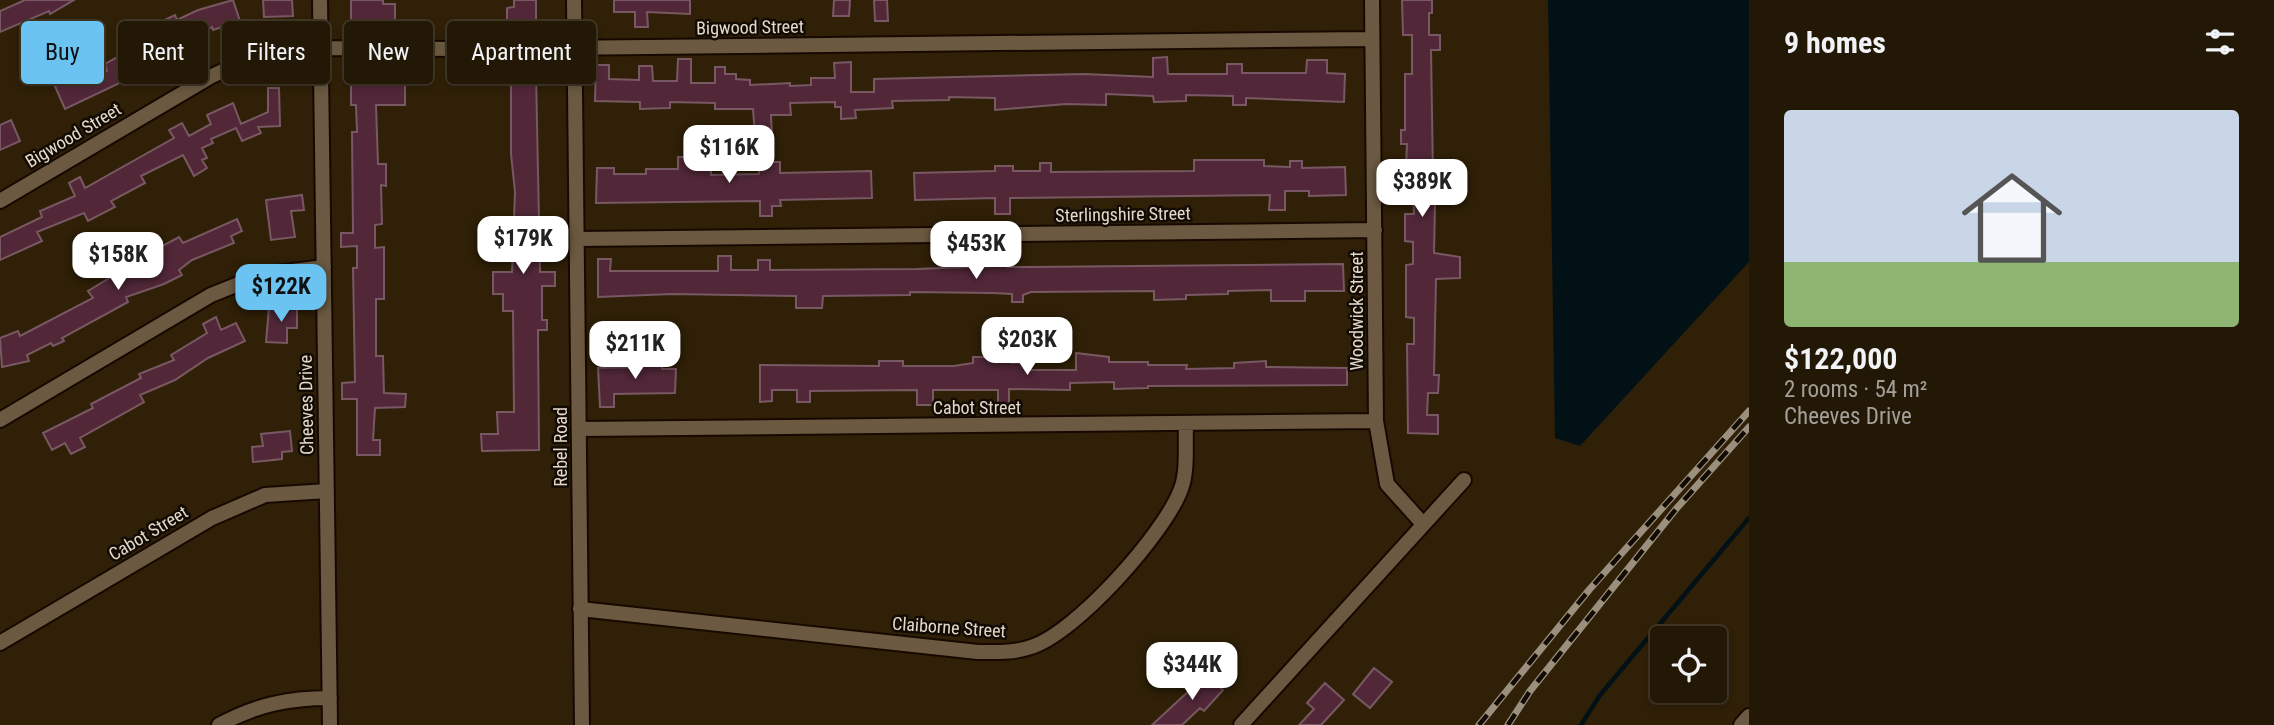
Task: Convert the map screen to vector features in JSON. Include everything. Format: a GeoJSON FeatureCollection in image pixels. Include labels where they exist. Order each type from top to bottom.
{"type":"FeatureCollection","features":[{"type":"Feature","properties":{"kind":"street","name":"Cheeves Drive"},"geometry":{"type":"LineString","coordinates":[[320,0],[320,21]]}},
{"type":"Feature","properties":{"kind":"street","name":"Rebel Road"},"geometry":{"type":"LineString","coordinates":[[574,0],[574,21]]}},
{"type":"Feature","properties":{"kind":"street","name":"Woodwick Street"},"geometry":{"type":"LineString","coordinates":[[1372,0],[1376,421],[1387,484],[1423,524]]}},
{"type":"Feature","properties":{"kind":"street","name":"Bigwood Street"},"geometry":{"type":"LineString","coordinates":[[596,48],[1372,39]]}},
{"type":"Feature","properties":{"kind":"street","name":"Bigwood Street"},"geometry":{"type":"LineString","coordinates":[[330,48],[447,48]]}},
{"type":"Feature","properties":{"kind":"street","name":"Bigwood Street"},"geometry":{"type":"LineString","coordinates":[[0,201],[222,71]]}},
{"type":"Feature","properties":{"kind":"street","name":"Cheeves Drive"},"geometry":{"type":"LineString","coordinates":[[321,84],[330,725]]}},
{"type":"Feature","properties":{"kind":"street","name":"Rebel Road"},"geometry":{"type":"LineString","coordinates":[[575,84],[582,725]]}},
{"type":"Feature","properties":{"kind":"street","name":"Sterlingshire Street"},"geometry":{"type":"LineString","coordinates":[[577,239],[1375,230]]}},
{"type":"Feature","properties":{"kind":"street"},"geometry":{"type":"LineString","coordinates":[[0,420],[211,295],[261,275],[324,267]]}},
{"type":"Feature","properties":{"kind":"street","name":"Cabot Street"},"geometry":{"type":"LineString","coordinates":[[579,429],[1376,421]]}},
{"type":"Feature","properties":{"kind":"street","name":"Claiborne Street"},"geometry":{"type":"LineString","coordinates":[[580,609],[978,652],[1004,653],[1031,648],[1075,622],[1155,534],[1182,488],[1186,425]]}},
{"type":"Feature","properties":{"kind":"street"},"geometry":{"type":"LineString","coordinates":[[1241,725],[1464,480]]}},
{"type":"Feature","properties":{"kind":"street","name":"Cabot Street"},"geometry":{"type":"LineString","coordinates":[[0,643],[212,518],[265,495],[327,491]]}},
{"type":"Feature","properties":{"kind":"street"},"geometry":{"type":"LineString","coordinates":[[219,725],[250,708],[294,698],[330,698]]}},
{"type":"Feature","properties":{"kind":"street"},"geometry":{"type":"LineString","coordinates":[[1741,725],[1749,716]]}},
{"type":"Feature","properties":{"kind":"shaded area"},"geometry":{"type":"Polygon","coordinates":[[[1548,0],[1749,0],[1749,262],[1580,446],[1555,438],[1548,0]]]}},
{"type":"Feature","properties":{"kind":"building"},"geometry":{"type":"Polygon","coordinates":[[[25,0],[74,0],[50,14],[49,11],[21,21],[0,32],[0,11],[25,0]]]}},
{"type":"Feature","properties":{"kind":"building"},"geometry":{"type":"Polygon","coordinates":[[[233,0],[240,21],[222,21],[222,27],[213,30],[212,27],[208,29],[208,21],[162,21],[175,15],[177,20],[198,10],[233,0]]]}},
{"type":"Feature","properties":{"kind":"building"},"geometry":{"type":"Polygon","coordinates":[[[263,0],[292,0],[293,16],[264,17],[263,0]]]}},
{"type":"Feature","properties":{"kind":"building"},"geometry":{"type":"Polygon","coordinates":[[[351,0],[383,0],[383,4],[395,4],[395,21],[351,20],[351,0]]]}},
{"type":"Feature","properties":{"kind":"building"},"geometry":{"type":"Polygon","coordinates":[[[514,0],[536,0],[536,21],[507,21],[507,8],[514,7],[514,0]]]}},
{"type":"Feature","properties":{"kind":"building"},"geometry":{"type":"Polygon","coordinates":[[[614,0],[690,0],[690,14],[647,12],[648,27],[635,27],[635,12],[614,12],[614,0]]]}},
{"type":"Feature","properties":{"kind":"building"},"geometry":{"type":"Polygon","coordinates":[[[834,0],[850,0],[849,16],[833,16],[834,0]]]}},
{"type":"Feature","properties":{"kind":"building"},"geometry":{"type":"Polygon","coordinates":[[[874,0],[887,0],[888,21],[875,21],[874,0]]]}},
{"type":"Feature","properties":{"kind":"building"},"geometry":{"type":"Polygon","coordinates":[[[1402,0],[1432,0],[1429,35],[1440,35],[1440,50],[1431,50],[1433,175],[1442,175],[1443,204],[1435,204],[1434,253],[1460,257],[1460,278],[1436,279],[1434,375],[1439,375],[1438,393],[1428,393],[1427,415],[1438,415],[1438,434],[1408,433],[1407,344],[1414,344],[1414,318],[1406,317],[1406,265],[1413,264],[1413,242],[1405,241],[1405,214],[1414,214],[1413,189],[1405,189],[1407,144],[1401,144],[1401,130],[1405,130],[1405,74],[1412,74],[1412,35],[1403,35],[1402,0]]]}},
{"type":"Feature","properties":{"kind":"building"},"geometry":{"type":"Polygon","coordinates":[[[118,57],[118,84],[65,109],[54,84],[104,84],[104,72],[107,71],[105,64],[118,57]]]}},
{"type":"Feature","properties":{"kind":"building"},"geometry":{"type":"Polygon","coordinates":[[[1167,57],[1168,74],[1227,74],[1227,64],[1242,64],[1242,73],[1306,73],[1307,60],[1327,60],[1327,73],[1345,74],[1344,102],[1246,98],[1246,105],[1233,105],[1233,96],[1186,95],[1186,101],[1154,102],[1153,96],[1106,94],[1106,105],[1066,104],[995,110],[995,98],[949,97],[949,100],[892,101],[893,108],[855,110],[856,118],[841,119],[841,107],[835,107],[835,102],[790,103],[791,115],[771,115],[772,135],[755,136],[753,109],[715,109],[715,103],[670,102],[670,108],[640,109],[640,102],[595,101],[596,65],[609,65],[609,79],[639,80],[639,66],[652,66],[653,81],[677,81],[678,59],[691,59],[691,83],[715,83],[715,67],[725,67],[725,74],[736,74],[736,79],[750,80],[750,85],[790,83],[790,86],[811,85],[811,78],[835,78],[834,63],[851,62],[851,92],[874,92],[874,79],[1084,74],[1153,77],[1153,58],[1167,57]]]}},
{"type":"Feature","properties":{"kind":"building"},"geometry":{"type":"Polygon","coordinates":[[[351,84],[405,84],[405,105],[376,105],[378,164],[386,164],[386,186],[381,185],[382,224],[375,225],[375,248],[384,247],[384,299],[376,299],[376,356],[383,356],[384,393],[406,394],[405,407],[375,408],[373,440],[380,440],[380,455],[357,455],[357,399],[342,399],[342,383],[355,382],[353,268],[357,268],[357,246],[341,247],[341,233],[353,233],[352,132],[357,132],[356,105],[351,105],[351,84]]]}},
{"type":"Feature","properties":{"kind":"building"},"geometry":{"type":"Polygon","coordinates":[[[511,84],[536,84],[540,272],[555,272],[555,286],[542,286],[542,320],[547,320],[547,330],[538,330],[539,450],[482,451],[481,434],[498,434],[497,412],[514,412],[513,311],[503,311],[503,294],[493,294],[493,272],[512,272],[515,192],[511,154],[511,84]]]}},
{"type":"Feature","properties":{"kind":"building"},"geometry":{"type":"Polygon","coordinates":[[[268,88],[279,88],[280,126],[258,127],[261,133],[242,141],[236,128],[211,139],[213,143],[202,148],[207,158],[202,160],[207,168],[194,176],[183,155],[141,176],[145,183],[111,201],[115,207],[88,221],[84,213],[37,232],[42,241],[0,260],[0,237],[42,217],[40,211],[75,196],[69,183],[80,177],[85,188],[174,138],[169,130],[182,123],[189,136],[211,124],[207,115],[233,103],[241,124],[268,112],[268,88]]]}},
{"type":"Feature","properties":{"kind":"building"},"geometry":{"type":"Polygon","coordinates":[[[11,120],[20,141],[0,150],[0,125],[11,120]]]}},
{"type":"Feature","properties":{"kind":"building"},"geometry":{"type":"Polygon","coordinates":[[[678,157],[711,157],[711,175],[759,174],[759,162],[780,162],[780,173],[871,171],[872,198],[780,200],[781,206],[772,206],[772,216],[760,216],[760,201],[596,203],[597,168],[614,168],[614,174],[646,174],[646,169],[678,169],[678,157]]]}},
{"type":"Feature","properties":{"kind":"building"},"geometry":{"type":"Polygon","coordinates":[[[1194,160],[1264,160],[1264,166],[1290,167],[1290,161],[1302,161],[1302,168],[1345,167],[1346,195],[1309,196],[1309,191],[1285,191],[1285,210],[1269,210],[1270,195],[1010,198],[1010,214],[995,214],[995,198],[915,200],[914,173],[995,171],[995,166],[1013,166],[1013,171],[1040,171],[1040,163],[1051,163],[1051,172],[1194,171],[1194,160]]]}},
{"type":"Feature","properties":{"kind":"building"},"geometry":{"type":"Polygon","coordinates":[[[302,195],[304,210],[291,211],[295,237],[271,240],[266,200],[302,195]]]}},
{"type":"Feature","properties":{"kind":"building"},"geometry":{"type":"Polygon","coordinates":[[[237,219],[242,231],[231,236],[234,243],[192,260],[179,270],[182,275],[164,284],[126,297],[128,302],[62,338],[64,341],[53,346],[51,343],[27,355],[29,361],[2,367],[0,338],[18,331],[20,336],[93,298],[88,291],[121,271],[155,259],[151,252],[179,237],[183,243],[237,219]]]}},
{"type":"Feature","properties":{"kind":"building"},"geometry":{"type":"Polygon","coordinates":[[[992,254],[1008,254],[1008,267],[1343,264],[1344,291],[1305,291],[1305,301],[1271,301],[1271,290],[1228,291],[1228,294],[1186,295],[1186,299],[1154,300],[1154,291],[1031,292],[1023,295],[1023,302],[1012,302],[1012,294],[910,292],[910,295],[823,296],[822,308],[796,308],[796,296],[672,294],[598,297],[598,259],[611,259],[610,271],[718,271],[718,256],[731,256],[731,270],[758,270],[758,260],[770,260],[770,270],[917,269],[993,266],[992,254]]]}},
{"type":"Feature","properties":{"kind":"building"},"geometry":{"type":"Polygon","coordinates":[[[269,307],[297,308],[297,328],[287,328],[287,343],[266,342],[269,307]]]}},
{"type":"Feature","properties":{"kind":"building"},"geometry":{"type":"Polygon","coordinates":[[[216,317],[221,330],[236,323],[245,341],[208,358],[175,380],[140,395],[144,402],[80,438],[85,447],[71,454],[65,443],[52,450],[43,433],[93,408],[91,404],[141,378],[139,374],[174,360],[171,355],[207,333],[203,324],[216,317]]]}},
{"type":"Feature","properties":{"kind":"building"},"geometry":{"type":"Polygon","coordinates":[[[1076,353],[1109,357],[1109,362],[1187,365],[1186,369],[1234,368],[1234,363],[1266,361],[1266,367],[1347,368],[1347,385],[1148,386],[1114,389],[1114,382],[1070,383],[1070,390],[1009,389],[1009,404],[998,404],[998,390],[933,390],[933,405],[917,405],[917,390],[810,391],[810,402],[797,402],[797,390],[772,390],[772,401],[760,402],[760,365],[879,366],[879,361],[903,361],[903,366],[954,366],[973,363],[973,357],[1012,357],[1012,363],[1030,362],[1030,370],[1076,370],[1076,353]]]}},
{"type":"Feature","properties":{"kind":"building"},"geometry":{"type":"Polygon","coordinates":[[[643,362],[662,362],[662,369],[676,369],[675,393],[614,394],[614,407],[600,407],[598,368],[642,367],[643,362]]]}},
{"type":"Feature","properties":{"kind":"building"},"geometry":{"type":"Polygon","coordinates":[[[290,431],[292,451],[282,452],[282,459],[253,462],[252,447],[263,446],[261,434],[290,431]]]}},
{"type":"Feature","properties":{"kind":"building"},"geometry":{"type":"Polygon","coordinates":[[[1374,668],[1392,682],[1370,708],[1353,694],[1374,668]]]}},
{"type":"Feature","properties":{"kind":"building"},"geometry":{"type":"Polygon","coordinates":[[[1202,672],[1223,690],[1204,711],[1200,708],[1182,725],[1152,725],[1192,688],[1190,686],[1202,672]]]}},
{"type":"Feature","properties":{"kind":"building"},"geometry":{"type":"Polygon","coordinates":[[[1325,683],[1344,700],[1321,725],[1299,725],[1314,709],[1307,703],[1325,683]]]}},
{"type":"Feature","properties":{"kind":"waterway"},"geometry":{"type":"LineString","coordinates":[[1581,725],[1600,695],[1749,518]]}},
{"type":"Feature","properties":{"kind":"railway"},"geometry":{"type":"LineString","coordinates":[[1479,725],[1589,590],[1749,411]]}},
{"type":"Feature","properties":{"kind":"railway"},"geometry":{"type":"LineString","coordinates":[[1508,725],[1530,691],[1676,509],[1749,427]]}}]}
